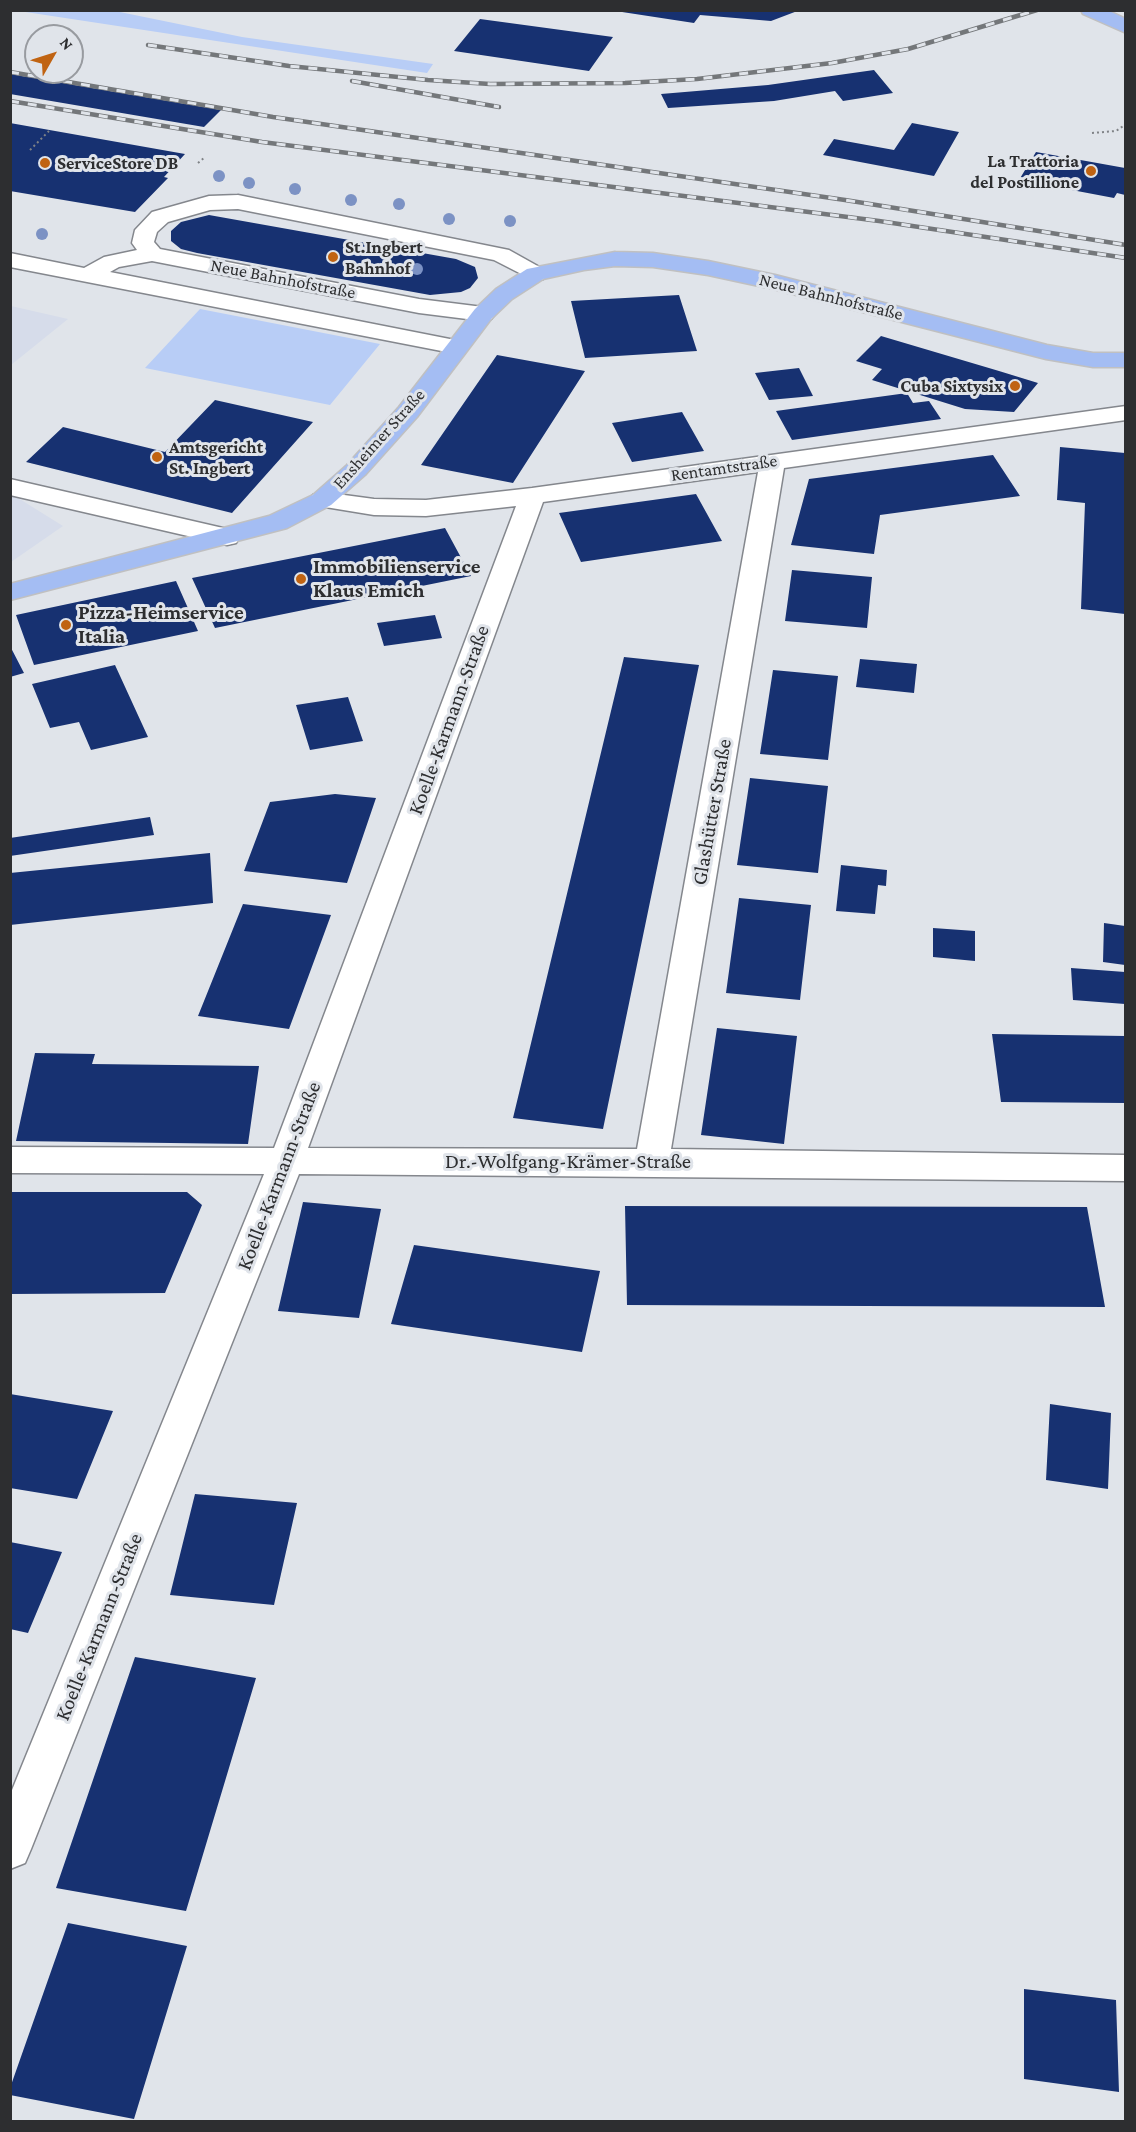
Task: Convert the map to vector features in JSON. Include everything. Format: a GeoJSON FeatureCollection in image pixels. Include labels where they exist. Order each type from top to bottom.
{"type":"FeatureCollection","features":[{"type":"Feature","properties":{"kind":"main road"},"geometry":{"type":"LineString","coordinates":[[1090,10],[1125,27]]}},
{"type":"Feature","properties":{"kind":"main road","name":"Neue Bahnhofstraße"},"geometry":{"type":"LineString","coordinates":[[535,274],[615,259],[653,260],[708,268],[787,285],[1046,352],[1093,360],[1125,360]]}},
{"type":"Feature","properties":{"kind":"main road","name":"Ensheimer Straße"},"geometry":{"type":"LineString","coordinates":[[10,592],[278,522],[322,500],[356,470],[408,412],[483,314],[504,294],[535,274]]}},
{"type":"Feature","properties":{"kind":"street"},"geometry":{"type":"LineString","coordinates":[[152,254],[143,243],[146,230],[160,217],[209,203],[238,202],[501,255],[535,274]]}},
{"type":"Feature","properties":{"kind":"street","name":"Neue Bahnhofstraße"},"geometry":{"type":"LineString","coordinates":[[87,276],[112,262],[152,254],[419,306],[483,314]]}},
{"type":"Feature","properties":{"kind":"street","name":"Neue Bahnhofstraße"},"geometry":{"type":"LineString","coordinates":[[10,260],[457,347]]}},
{"type":"Feature","properties":{"kind":"street","name":"Rentamtstraße"},"geometry":{"type":"LineString","coordinates":[[322,500],[374,507],[426,507],[532,496],[1125,413]]}},
{"type":"Feature","properties":{"kind":"street","name":"Glashütter Straße"},"geometry":{"type":"LineString","coordinates":[[652,1162],[773,461]]}},
{"type":"Feature","properties":{"kind":"street"},"geometry":{"type":"LineString","coordinates":[[10,487],[226,537]]}},
{"type":"Feature","properties":{"kind":"street","name":"Koelle-Karmann-Straße"},"geometry":{"type":"LineString","coordinates":[[10,1849],[286,1160],[532,496]]}},
{"type":"Feature","properties":{"kind":"street","name":"Dr.-Wolfgang-Krämer-Straße"},"geometry":{"type":"LineString","coordinates":[[10,1160],[652,1162],[1125,1168]]}},
{"type":"Feature","properties":{"kind":"path"},"geometry":{"type":"LineString","coordinates":[[1092,133],[1116,131],[1125,124]]}},
{"type":"Feature","properties":{"kind":"path"},"geometry":{"type":"LineString","coordinates":[[30,150],[49,131]]}},
{"type":"Feature","properties":{"kind":"shaded area"},"geometry":{"type":"Polygon","coordinates":[[[19,11],[115,11],[242,37],[433,64],[427,73],[19,11]]]}},
{"type":"Feature","properties":{"kind":"shaded area"},"geometry":{"type":"Polygon","coordinates":[[[11,306],[68,319],[11,365],[11,306]]]}},
{"type":"Feature","properties":{"kind":"shaded area"},"geometry":{"type":"Polygon","coordinates":[[[200,309],[380,344],[330,405],[145,368],[200,309]]]}},
{"type":"Feature","properties":{"kind":"shaded area"},"geometry":{"type":"Polygon","coordinates":[[[10,493],[63,526],[11,562],[10,562],[10,493]]]}},
{"type":"Feature","properties":{"kind":"building"},"geometry":{"type":"Polygon","coordinates":[[[609,10],[800,10],[771,21],[700,15],[694,23],[609,10]]]}},
{"type":"Feature","properties":{"kind":"building"},"geometry":{"type":"Polygon","coordinates":[[[480,19],[613,37],[589,71],[454,51],[480,19]]]}},
{"type":"Feature","properties":{"kind":"building"},"geometry":{"type":"Polygon","coordinates":[[[874,70],[893,93],[843,101],[835,91],[774,101],[668,108],[661,94],[768,85],[874,70]]]}},
{"type":"Feature","properties":{"kind":"building"},"geometry":{"type":"Polygon","coordinates":[[[10,74],[24,76],[24,84],[69,84],[221,110],[204,127],[10,94],[10,74]]]}},
{"type":"Feature","properties":{"kind":"building"},"geometry":{"type":"Polygon","coordinates":[[[10,123],[185,154],[164,177],[168,178],[135,212],[10,191],[10,123]]]}},
{"type":"Feature","properties":{"kind":"building"},"geometry":{"type":"Polygon","coordinates":[[[912,123],[959,132],[934,176],[823,155],[834,139],[894,150],[912,123]]]}},
{"type":"Feature","properties":{"kind":"building"},"geometry":{"type":"Polygon","coordinates":[[[1036,152],[1125,168],[1125,195],[1117,193],[1114,198],[1019,180],[1036,152]]]}},
{"type":"Feature","properties":{"kind":"building","name":"St.Ingbert Bahnhof"},"geometry":{"type":"Polygon","coordinates":[[[209,215],[456,259],[475,267],[478,278],[470,288],[461,292],[430,295],[197,253],[181,249],[171,241],[171,231],[181,222],[209,215]]]}},
{"type":"Feature","properties":{"kind":"building"},"geometry":{"type":"Polygon","coordinates":[[[679,295],[697,351],[585,358],[571,301],[679,295]]]}},
{"type":"Feature","properties":{"kind":"building"},"geometry":{"type":"Polygon","coordinates":[[[881,336],[1038,383],[1014,412],[965,409],[872,380],[882,369],[856,361],[881,336]]]}},
{"type":"Feature","properties":{"kind":"building"},"geometry":{"type":"Polygon","coordinates":[[[497,355],[585,371],[513,483],[421,465],[497,355]]]}},
{"type":"Feature","properties":{"kind":"building"},"geometry":{"type":"Polygon","coordinates":[[[799,368],[813,396],[769,400],[755,373],[799,368]]]}},
{"type":"Feature","properties":{"kind":"building"},"geometry":{"type":"Polygon","coordinates":[[[907,393],[913,403],[929,401],[941,419],[792,440],[776,411],[907,393]]]}},
{"type":"Feature","properties":{"kind":"building","name":"Amtsgericht St. Ingbert"},"geometry":{"type":"Polygon","coordinates":[[[215,400],[313,422],[232,513],[26,462],[63,427],[165,452],[215,400]]]}},
{"type":"Feature","properties":{"kind":"building"},"geometry":{"type":"Polygon","coordinates":[[[682,412],[704,451],[632,462],[612,423],[682,412]]]}},
{"type":"Feature","properties":{"kind":"building"},"geometry":{"type":"Polygon","coordinates":[[[1060,447],[1125,453],[1125,614],[1081,609],[1085,503],[1057,500],[1060,447]]]}},
{"type":"Feature","properties":{"kind":"building"},"geometry":{"type":"Polygon","coordinates":[[[993,455],[1020,496],[880,515],[874,554],[791,545],[809,479],[993,455]]]}},
{"type":"Feature","properties":{"kind":"building"},"geometry":{"type":"Polygon","coordinates":[[[696,494],[722,541],[581,562],[559,513],[696,494]]]}},
{"type":"Feature","properties":{"kind":"building"},"geometry":{"type":"Polygon","coordinates":[[[445,528],[471,576],[215,628],[192,578],[445,528]]]}},
{"type":"Feature","properties":{"kind":"building"},"geometry":{"type":"Polygon","coordinates":[[[792,570],[872,577],[867,628],[785,621],[792,570]]]}},
{"type":"Feature","properties":{"kind":"building"},"geometry":{"type":"Polygon","coordinates":[[[176,581],[198,631],[34,665],[16,615],[176,581]]]}},
{"type":"Feature","properties":{"kind":"building"},"geometry":{"type":"Polygon","coordinates":[[[435,615],[442,638],[384,646],[377,623],[435,615]]]}},
{"type":"Feature","properties":{"kind":"building"},"geometry":{"type":"Polygon","coordinates":[[[10,646],[24,673],[10,677],[10,646]]]}},
{"type":"Feature","properties":{"kind":"building"},"geometry":{"type":"Polygon","coordinates":[[[624,657],[699,665],[603,1129],[513,1118],[624,657]]]}},
{"type":"Feature","properties":{"kind":"building"},"geometry":{"type":"Polygon","coordinates":[[[860,659],[917,664],[914,693],[856,687],[860,659]]]}},
{"type":"Feature","properties":{"kind":"building"},"geometry":{"type":"Polygon","coordinates":[[[115,665],[148,737],[91,750],[79,722],[50,728],[32,684],[115,665]]]}},
{"type":"Feature","properties":{"kind":"building"},"geometry":{"type":"Polygon","coordinates":[[[773,670],[838,676],[828,760],[760,754],[773,670]]]}},
{"type":"Feature","properties":{"kind":"building"},"geometry":{"type":"Polygon","coordinates":[[[348,697],[363,741],[310,750],[296,705],[348,697]]]}},
{"type":"Feature","properties":{"kind":"building"},"geometry":{"type":"Polygon","coordinates":[[[750,778],[828,786],[818,873],[737,865],[750,778]]]}},
{"type":"Feature","properties":{"kind":"building"},"geometry":{"type":"Polygon","coordinates":[[[335,794],[376,798],[347,883],[244,871],[270,802],[335,794]]]}},
{"type":"Feature","properties":{"kind":"building"},"geometry":{"type":"Polygon","coordinates":[[[150,817],[154,835],[10,856],[10,838],[150,817]]]}},
{"type":"Feature","properties":{"kind":"building"},"geometry":{"type":"Polygon","coordinates":[[[210,853],[213,903],[10,925],[10,873],[210,853]]]}},
{"type":"Feature","properties":{"kind":"building"},"geometry":{"type":"Polygon","coordinates":[[[841,865],[887,870],[886,886],[878,885],[875,914],[836,911],[841,865]]]}},
{"type":"Feature","properties":{"kind":"building"},"geometry":{"type":"Polygon","coordinates":[[[739,898],[811,905],[800,1000],[726,993],[739,898]]]}},
{"type":"Feature","properties":{"kind":"building"},"geometry":{"type":"Polygon","coordinates":[[[243,904],[331,915],[289,1029],[198,1016],[243,904]]]}},
{"type":"Feature","properties":{"kind":"building"},"geometry":{"type":"Polygon","coordinates":[[[1104,923],[1125,926],[1125,965],[1103,962],[1104,923]]]}},
{"type":"Feature","properties":{"kind":"building"},"geometry":{"type":"Polygon","coordinates":[[[933,928],[975,931],[975,961],[933,957],[933,928]]]}},
{"type":"Feature","properties":{"kind":"building"},"geometry":{"type":"Polygon","coordinates":[[[1071,968],[1125,972],[1125,1004],[1073,1000],[1071,968]]]}},
{"type":"Feature","properties":{"kind":"building"},"geometry":{"type":"Polygon","coordinates":[[[717,1028],[797,1036],[784,1144],[701,1135],[717,1028]]]}},
{"type":"Feature","properties":{"kind":"building"},"geometry":{"type":"Polygon","coordinates":[[[992,1034],[1125,1036],[1125,1103],[1001,1102],[992,1034]]]}},
{"type":"Feature","properties":{"kind":"building"},"geometry":{"type":"Polygon","coordinates":[[[35,1053],[95,1054],[92,1064],[259,1066],[248,1144],[16,1141],[35,1053]]]}},
{"type":"Feature","properties":{"kind":"building"},"geometry":{"type":"Polygon","coordinates":[[[10,1192],[187,1192],[202,1205],[165,1293],[10,1294],[10,1192]]]}},
{"type":"Feature","properties":{"kind":"building"},"geometry":{"type":"Polygon","coordinates":[[[303,1202],[381,1209],[359,1318],[278,1311],[303,1202]]]}},
{"type":"Feature","properties":{"kind":"building"},"geometry":{"type":"Polygon","coordinates":[[[625,1206],[1087,1207],[1105,1307],[627,1305],[625,1206]]]}},
{"type":"Feature","properties":{"kind":"building"},"geometry":{"type":"Polygon","coordinates":[[[414,1245],[600,1271],[582,1352],[391,1324],[414,1245]]]}},
{"type":"Feature","properties":{"kind":"building"},"geometry":{"type":"Polygon","coordinates":[[[10,1394],[113,1411],[77,1499],[10,1488],[10,1394]]]}},
{"type":"Feature","properties":{"kind":"building"},"geometry":{"type":"Polygon","coordinates":[[[1050,1404],[1111,1413],[1108,1489],[1046,1480],[1050,1404]]]}},
{"type":"Feature","properties":{"kind":"building"},"geometry":{"type":"Polygon","coordinates":[[[195,1494],[297,1503],[274,1605],[170,1595],[195,1494]]]}},
{"type":"Feature","properties":{"kind":"building"},"geometry":{"type":"Polygon","coordinates":[[[10,1542],[62,1552],[28,1633],[10,1629],[10,1542]]]}},
{"type":"Feature","properties":{"kind":"building"},"geometry":{"type":"Polygon","coordinates":[[[135,1657],[256,1678],[186,1911],[56,1888],[135,1657]]]}},
{"type":"Feature","properties":{"kind":"building"},"geometry":{"type":"Polygon","coordinates":[[[68,1923],[187,1946],[134,2119],[10,2095],[10,2088],[68,1923]]]}},
{"type":"Feature","properties":{"kind":"building"},"geometry":{"type":"Polygon","coordinates":[[[1024,1989],[1116,2000],[1119,2092],[1024,2079],[1024,1989]]]}},
{"type":"Feature","properties":{"kind":"railway"},"geometry":{"type":"LineString","coordinates":[[148,45],[289,66],[428,80],[490,84],[625,83],[697,79],[832,63],[908,49],[1037,10]]}},
{"type":"Feature","properties":{"kind":"railway"},"geometry":{"type":"LineString","coordinates":[[10,72],[273,117],[845,200],[1126,245]]}},
{"type":"Feature","properties":{"kind":"railway"},"geometry":{"type":"LineString","coordinates":[[352,81],[499,107]]}},
{"type":"Feature","properties":{"kind":"railway"},"geometry":{"type":"LineString","coordinates":[[10,101],[262,142],[879,221],[1126,258]]}},
{"type":"Feature","properties":{"kind":"place","name":"ServiceStore DB"},"geometry":{"type":"Point","coordinates":[45,163]}},
{"type":"Feature","properties":{"kind":"place","name":"La Trattoria del Postillione"},"geometry":{"type":"Point","coordinates":[1091,171]}},
{"type":"Feature","properties":{"kind":"place","name":"St.Ingbert Bahnhof"},"geometry":{"type":"Point","coordinates":[333,257]}},
{"type":"Feature","properties":{"kind":"place","name":"Cuba Sixtysix"},"geometry":{"type":"Point","coordinates":[1015,386]}},
{"type":"Feature","properties":{"kind":"place","name":"Amtsgericht St. Ingbert"},"geometry":{"type":"Point","coordinates":[157,457]}},
{"type":"Feature","properties":{"kind":"place","name":"Immobilienservice Klaus Emich"},"geometry":{"type":"Point","coordinates":[301,579]}},
{"type":"Feature","properties":{"kind":"place","name":"Pizza-Heimservice Italia"},"geometry":{"type":"Point","coordinates":[66,625]}}]}
